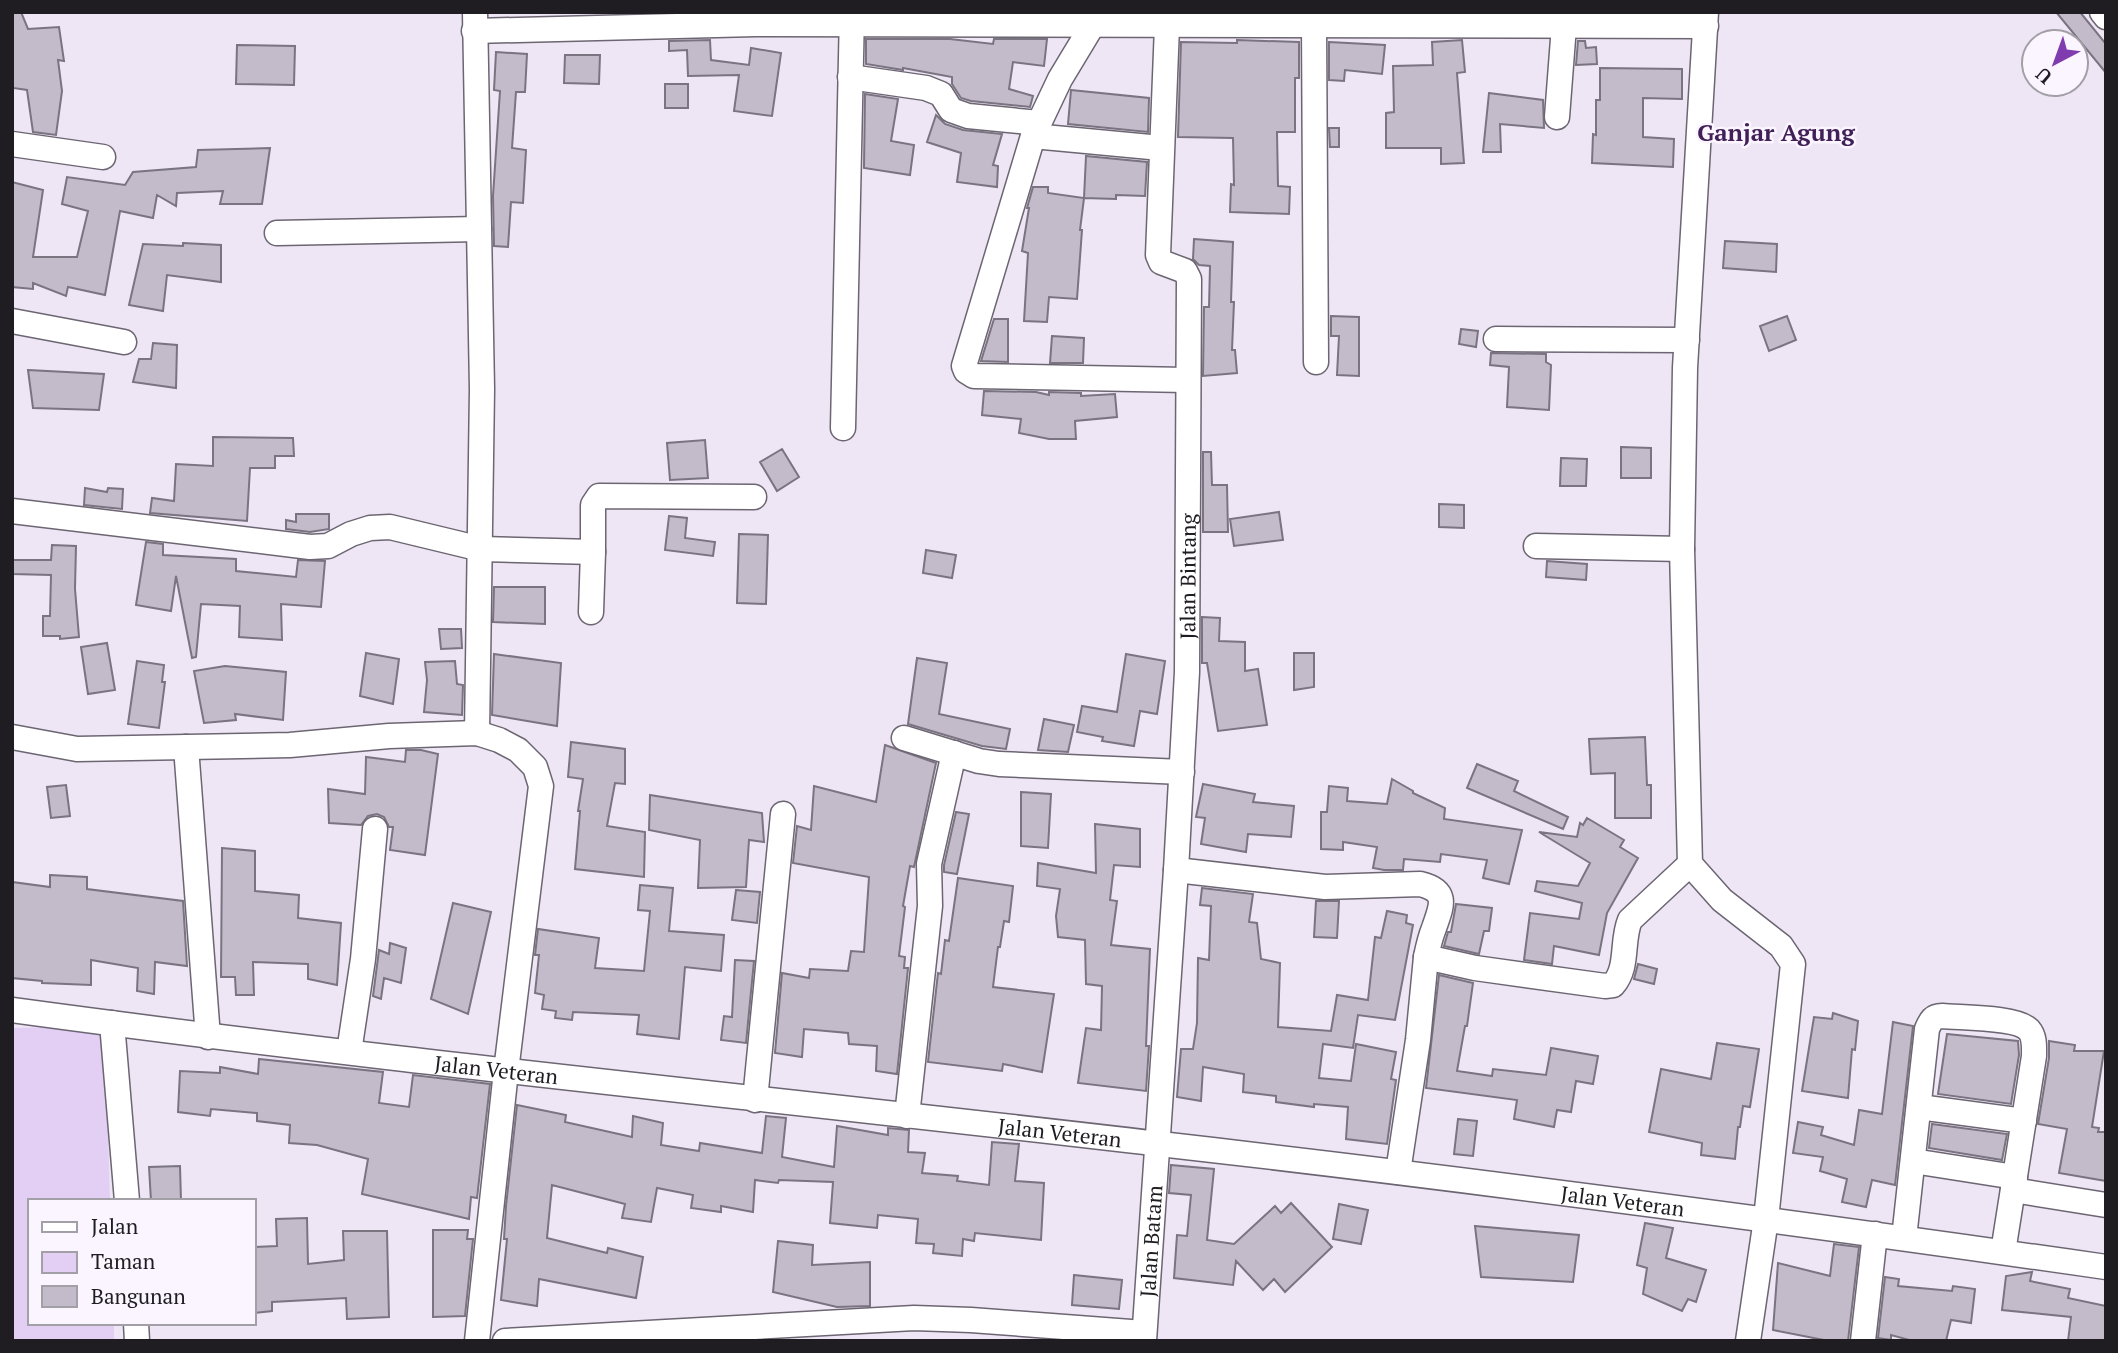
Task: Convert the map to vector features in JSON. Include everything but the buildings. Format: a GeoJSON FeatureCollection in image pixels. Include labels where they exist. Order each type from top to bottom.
{"type":"FeatureCollection","features":[{"type":"Feature","properties":{"kind":"street"},"geometry":{"type":"LineString","coordinates":[[2102,12],[2106,17]]}},
{"type":"Feature","properties":{"kind":"street"},"geometry":{"type":"LineString","coordinates":[[843,428],[852,18]]}},
{"type":"Feature","properties":{"kind":"street"},"geometry":{"type":"LineString","coordinates":[[477,733],[482,388],[475,22],[852,18],[1092,19],[1167,26],[1564,26],[1706,19],[1687,340],[1682,549],[1690,864],[1722,900],[1781,946],[1793,964],[1766,1219],[1748,1341]]}},
{"type":"Feature","properties":{"kind":"street"},"geometry":{"type":"LineString","coordinates":[[1092,19],[1036,130],[965,360],[966,371],[974,376],[1186,380]]}},
{"type":"Feature","properties":{"kind":"street","name":"Jalan Bintang"},"geometry":{"type":"LineString","coordinates":[[1157,1143],[1187,671],[1188,275],[1181,268],[1161,262],[1158,255],[1167,26]]}},
{"type":"Feature","properties":{"kind":"street"},"geometry":{"type":"LineString","coordinates":[[1314,26],[1316,362]]}},
{"type":"Feature","properties":{"kind":"street"},"geometry":{"type":"LineString","coordinates":[[1557,117],[1564,26]]}},
{"type":"Feature","properties":{"kind":"street"},"geometry":{"type":"LineString","coordinates":[[850,78],[926,88],[941,94],[947,106],[955,113],[968,117],[1161,148]]}},
{"type":"Feature","properties":{"kind":"street"},"geometry":{"type":"LineString","coordinates":[[12,144],[103,157]]}},
{"type":"Feature","properties":{"kind":"street"},"geometry":{"type":"LineString","coordinates":[[277,233],[479,229]]}},
{"type":"Feature","properties":{"kind":"street"},"geometry":{"type":"LineString","coordinates":[[12,321],[124,342]]}},
{"type":"Feature","properties":{"kind":"street"},"geometry":{"type":"LineString","coordinates":[[1496,339],[1687,340]]}},
{"type":"Feature","properties":{"kind":"street"},"geometry":{"type":"LineString","coordinates":[[592,612],[593,505],[599,496],[754,497]]}},
{"type":"Feature","properties":{"kind":"street"},"geometry":{"type":"LineString","coordinates":[[12,511],[319,547],[328,546],[370,528],[390,527],[481,549],[593,552]]}},
{"type":"Feature","properties":{"kind":"street"},"geometry":{"type":"LineString","coordinates":[[1536,546],[1682,549]]}},
{"type":"Feature","properties":{"kind":"street"},"geometry":{"type":"LineString","coordinates":[[12,737],[77,748],[290,745],[389,736],[477,733],[518,750],[535,767],[541,786],[477,1341]]}},
{"type":"Feature","properties":{"kind":"street"},"geometry":{"type":"LineString","coordinates":[[904,737],[999,764],[1182,772]]}},
{"type":"Feature","properties":{"kind":"street"},"geometry":{"type":"LineString","coordinates":[[186,747],[208,1037]]}},
{"type":"Feature","properties":{"kind":"street"},"geometry":{"type":"LineString","coordinates":[[907,1116],[930,906],[929,864],[954,753]]}},
{"type":"Feature","properties":{"kind":"street"},"geometry":{"type":"LineString","coordinates":[[755,1100],[783,814]]}},
{"type":"Feature","properties":{"kind":"street"},"geometry":{"type":"LineString","coordinates":[[349,1052],[363,959],[375,829]]}},
{"type":"Feature","properties":{"kind":"street"},"geometry":{"type":"LineString","coordinates":[[1426,957],[1475,968],[1576,983],[1613,985],[1622,969],[1626,929],[1630,920],[1690,864]]}},
{"type":"Feature","properties":{"kind":"street"},"geometry":{"type":"LineString","coordinates":[[1176,870],[1303,886],[1420,884],[1433,887],[1440,895],[1442,905],[1426,957],[1418,1041],[1398,1172]]}},
{"type":"Feature","properties":{"kind":"street","name":"Jalan Veteran"},"geometry":{"type":"LineString","coordinates":[[12,1010],[208,1037],[506,1072],[1398,1172],[1766,1219],[2106,1267]]}},
{"type":"Feature","properties":{"kind":"street"},"geometry":{"type":"LineString","coordinates":[[1904,1238],[1930,1020],[1935,1016],[1942,1016],[2018,1023],[2029,1030],[2034,1039],[2034,1056],[2003,1252]]}},
{"type":"Feature","properties":{"kind":"street"},"geometry":{"type":"LineString","coordinates":[[112,1023],[127,1199]]}},
{"type":"Feature","properties":{"kind":"street"},"geometry":{"type":"LineString","coordinates":[[1919,1107],[2024,1121]]}},
{"type":"Feature","properties":{"kind":"street","name":"Jalan Batam"},"geometry":{"type":"LineString","coordinates":[[1144,1337],[1157,1143]]}},
{"type":"Feature","properties":{"kind":"street"},"geometry":{"type":"LineString","coordinates":[[1913,1161],[2106,1205]]}},
{"type":"Feature","properties":{"kind":"street"},"geometry":{"type":"LineString","coordinates":[[1863,1341],[1875,1234]]}},
{"type":"Feature","properties":{"kind":"street"},"geometry":{"type":"LineString","coordinates":[[505,1341],[914,1318],[971,1320],[1144,1337]]}},
{"type":"Feature","properties":{"kind":"green space"},"geometry":{"type":"Polygon","coordinates":[[[105,1026],[110,1199],[28,1199],[28,1325],[114,1325],[114,1341],[12,1341],[12,1028],[105,1026]]]}},
{"type":"Feature","properties":{"kind":"district","name":"Ganjar Agung"},"geometry":{"type":"Point","coordinates":[1776,132]}}]}
